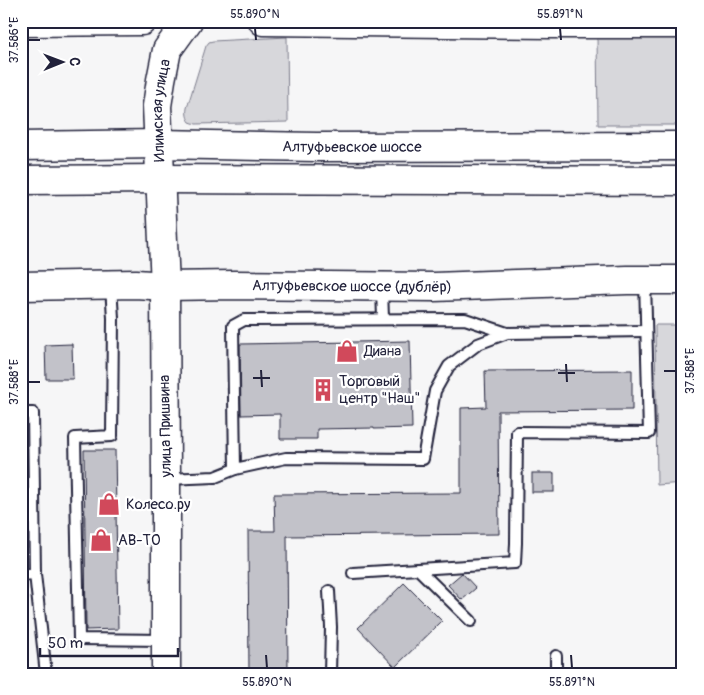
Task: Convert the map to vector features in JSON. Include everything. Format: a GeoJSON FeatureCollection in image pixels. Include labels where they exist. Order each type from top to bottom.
{"type":"FeatureCollection","features":[{"type":"Feature","properties":{"kind":"main road"},"geometry":{"type":"LineString","coordinates":[[21,22],[142,21]]}},
{"type":"Feature","properties":{"kind":"main road","name":"Илимская улица"},"geometry":{"type":"LineString","coordinates":[[161,179],[158,106],[161,80],[167,50],[188,21]]}},
{"type":"Feature","properties":{"kind":"main road"},"geometry":{"type":"LineString","coordinates":[[263,21],[683,24]]}},
{"type":"Feature","properties":{"kind":"main road","name":"Алтуфьевское шоссе"},"geometry":{"type":"LineString","coordinates":[[21,146],[159,144],[316,147],[683,146]]}},
{"type":"Feature","properties":{"kind":"main road","name":"улица Пришвина"},"geometry":{"type":"LineString","coordinates":[[161,179],[165,286],[166,674]]}},
{"type":"Feature","properties":{"kind":"main road"},"geometry":{"type":"LineString","coordinates":[[21,180],[683,181]]}},
{"type":"Feature","properties":{"kind":"main road","name":"Алтуфьевское шоссе (дублёр)"},"geometry":{"type":"LineString","coordinates":[[21,286],[136,284],[165,286],[439,286],[683,280]]}},
{"type":"Feature","properties":{"kind":"lane"},"geometry":{"type":"LineString","coordinates":[[353,573],[515,563],[516,432],[649,433],[645,280]]}},
{"type":"Feature","properties":{"kind":"lane"},"geometry":{"type":"LineString","coordinates":[[111,285],[113,318],[112,436],[76,438],[79,639],[166,640]]}},
{"type":"Feature","properties":{"kind":"lane"},"geometry":{"type":"LineString","coordinates":[[382,286],[382,319]]}},
{"type":"Feature","properties":{"kind":"lane"},"geometry":{"type":"LineString","coordinates":[[236,469],[233,326],[244,320],[466,319],[506,333],[646,331]]}},
{"type":"Feature","properties":{"kind":"lane"},"geometry":{"type":"LineString","coordinates":[[166,479],[216,478],[236,469],[286,458],[423,459],[435,391],[449,366],[478,344],[506,333]]}},
{"type":"Feature","properties":{"kind":"lane"},"geometry":{"type":"LineString","coordinates":[[21,414],[33,414],[34,574],[46,674]]}},
{"type":"Feature","properties":{"kind":"lane"},"geometry":{"type":"LineString","coordinates":[[418,569],[471,621]]}},
{"type":"Feature","properties":{"kind":"lane"},"geometry":{"type":"LineString","coordinates":[[21,575],[34,574]]}},
{"type":"Feature","properties":{"kind":"lane"},"geometry":{"type":"LineString","coordinates":[[329,591],[331,627],[330,674]]}},
{"type":"Feature","properties":{"kind":"lane"},"geometry":{"type":"LineString","coordinates":[[556,656],[556,674]]}},
{"type":"Feature","properties":{"kind":"shaded area"},"geometry":{"type":"Polygon","coordinates":[[[597,35],[683,36],[683,125],[598,125],[597,35]]]}},
{"type":"Feature","properties":{"kind":"shaded area"},"geometry":{"type":"Polygon","coordinates":[[[287,37],[288,122],[196,124],[190,122],[187,116],[187,108],[206,46],[209,42],[287,37]]]}},
{"type":"Feature","properties":{"kind":"shaded area"},"geometry":{"type":"Polygon","coordinates":[[[655,325],[683,325],[683,483],[657,485],[655,325]]]}},
{"type":"Feature","properties":{"kind":"building","name":"Торговый центр \"Наш\""},"geometry":{"type":"Polygon","coordinates":[[[410,341],[412,428],[317,429],[317,439],[280,439],[280,414],[241,415],[240,344],[410,341]]]}},
{"type":"Feature","properties":{"kind":"building"},"geometry":{"type":"Polygon","coordinates":[[[72,344],[73,379],[46,379],[45,345],[72,344]]]}},
{"type":"Feature","properties":{"kind":"building"},"geometry":{"type":"Polygon","coordinates":[[[632,370],[632,410],[498,411],[499,534],[287,536],[288,674],[249,674],[248,531],[275,531],[274,494],[461,493],[461,408],[486,407],[485,371],[632,370]]]}},
{"type":"Feature","properties":{"kind":"building","name":"АВ-ТО"},"geometry":{"type":"Polygon","coordinates":[[[84,450],[115,450],[118,629],[86,630],[84,450]]]}},
{"type":"Feature","properties":{"kind":"building"},"geometry":{"type":"Polygon","coordinates":[[[532,473],[554,473],[554,492],[532,492],[532,473]]]}},
{"type":"Feature","properties":{"kind":"building"},"geometry":{"type":"Polygon","coordinates":[[[462,573],[476,588],[462,600],[448,585],[462,573]]]}},
{"type":"Feature","properties":{"kind":"building"},"geometry":{"type":"Polygon","coordinates":[[[404,583],[442,621],[395,667],[358,628],[404,583]]]}},
{"type":"Feature","properties":{"kind":"place","name":"Диана"},"geometry":{"type":"Point","coordinates":[347,351]}},
{"type":"Feature","properties":{"kind":"place","name":"Торговый центр \"Наш\""},"geometry":{"type":"Point","coordinates":[323,390]}},
{"type":"Feature","properties":{"kind":"place","name":"Колесо.ру"},"geometry":{"type":"Point","coordinates":[109,504]}},
{"type":"Feature","properties":{"kind":"place","name":"АВ-ТО"},"geometry":{"type":"Point","coordinates":[101,540]}}]}
